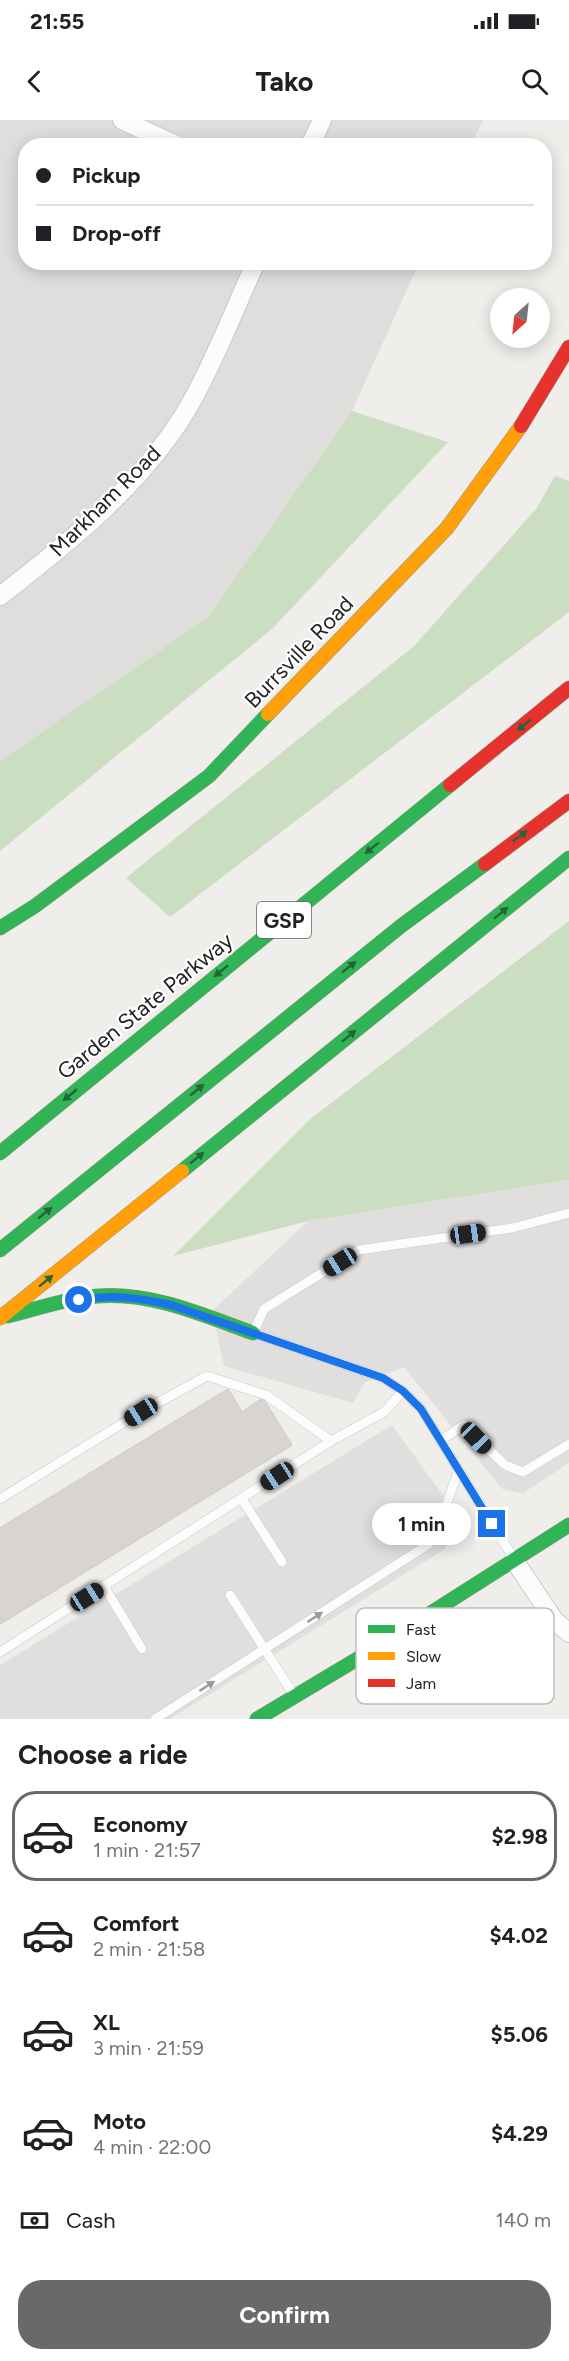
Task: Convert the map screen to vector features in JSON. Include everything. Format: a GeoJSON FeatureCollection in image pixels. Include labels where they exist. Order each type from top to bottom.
{"type":"FeatureCollection","features":[{"type":"Feature","properties":{"kind":"main road","name":"Burrsville Road"},"geometry":{"type":"LineString","coordinates":[[0,928],[35,906],[209,776],[447,528],[512,441],[569,347]]}},
{"type":"Feature","properties":{"kind":"main road","name":"Garden State Parkway"},"geometry":{"type":"LineString","coordinates":[[0,1153],[569,688]]}},
{"type":"Feature","properties":{"kind":"main road"},"geometry":{"type":"LineString","coordinates":[[0,1250],[355,962],[569,801]]}},
{"type":"Feature","properties":{"kind":"main road"},"geometry":{"type":"LineString","coordinates":[[0,1318],[569,858]]}},
{"type":"Feature","properties":{"kind":"main road"},"geometry":{"type":"LineString","coordinates":[[0,1318],[98,1296],[138,1298],[171,1305],[253,1333]]}},
{"type":"Feature","properties":{"kind":"main road"},"geometry":{"type":"LineString","coordinates":[[437,1608],[569,1525]]}},
{"type":"Feature","properties":{"kind":"main road"},"geometry":{"type":"LineString","coordinates":[[257,1719],[281,1709],[295,1697],[356,1659]]}},
{"type":"Feature","properties":{"kind":"street"},"geometry":{"type":"LineString","coordinates":[[122,120],[161,138]]}},
{"type":"Feature","properties":{"kind":"street"},"geometry":{"type":"LineString","coordinates":[[314,138],[322,120]]}},
{"type":"Feature","properties":{"kind":"street","name":"Markham Road"},"geometry":{"type":"LineString","coordinates":[[0,596],[61,549],[130,482],[169,436],[193,399],[252,270]]}},
{"type":"Feature","properties":{"kind":"street"},"geometry":{"type":"LineString","coordinates":[[514,1560],[546,1608]]}},
{"type":"Feature","properties":{"kind":"street"},"geometry":{"type":"LineString","coordinates":[[554,1620],[569,1634]]}},
{"type":"Feature","properties":{"kind":"lane"},"geometry":{"type":"LineString","coordinates":[[514,1560],[421,1409],[403,1391],[383,1378],[253,1333],[264,1309],[359,1250],[512,1228],[569,1214]]}},
{"type":"Feature","properties":{"kind":"lane"},"geometry":{"type":"LineString","coordinates":[[0,1499],[141,1412],[207,1376],[266,1395],[331,1441]]}},
{"type":"Feature","properties":{"kind":"lane"},"geometry":{"type":"LineString","coordinates":[[0,1652],[331,1441],[384,1412],[403,1391]]}},
{"type":"Feature","properties":{"kind":"lane"},"geometry":{"type":"LineString","coordinates":[[440,1441],[464,1425],[505,1465],[523,1472],[569,1444]]}},
{"type":"Feature","properties":{"kind":"lane"},"geometry":{"type":"LineString","coordinates":[[156,1718],[429,1544],[441,1520],[458,1472]]}},
{"type":"Feature","properties":{"kind":"lane"},"geometry":{"type":"LineString","coordinates":[[242,1499],[282,1562]]}},
{"type":"Feature","properties":{"kind":"lane"},"geometry":{"type":"LineString","coordinates":[[105,1586],[142,1649]]}},
{"type":"Feature","properties":{"kind":"lane"},"geometry":{"type":"LineString","coordinates":[[230,1595],[266,1648],[295,1697]]}},
{"type":"Feature","properties":{"kind":"shaded area"},"geometry":{"type":"Polygon","coordinates":[[[0,120],[483,120],[474,138],[18,138],[18,270],[416,270],[352,411],[207,618],[0,761],[0,120]]]}},
{"type":"Feature","properties":{"kind":"shaded area"},"geometry":{"type":"Polygon","coordinates":[[[569,1180],[569,1463],[523,1493],[502,1489],[404,1367],[364,1383],[353,1403],[224,1366],[212,1311],[308,1221],[569,1180]]]}},
{"type":"Feature","properties":{"kind":"shaded area"},"geometry":{"type":"Polygon","coordinates":[[[392,1425],[454,1511],[445,1549],[170,1719],[0,1719],[0,1665],[392,1425]]]}},
{"type":"Feature","properties":{"kind":"green space"},"geometry":{"type":"Polygon","coordinates":[[[352,411],[448,442],[272,629],[0,851],[0,761],[207,618],[352,411]]]}},
{"type":"Feature","properties":{"kind":"green space"},"geometry":{"type":"Polygon","coordinates":[[[555,476],[569,481],[569,612],[170,917],[126,878],[414,646],[536,509],[555,476]]]}},
{"type":"Feature","properties":{"kind":"green space"},"geometry":{"type":"Polygon","coordinates":[[[569,921],[569,1180],[308,1221],[173,1256],[309,1120],[569,921]]]}},
{"type":"Feature","properties":{"kind":"building"},"geometry":{"type":"Polygon","coordinates":[[[228,1389],[242,1412],[263,1398],[292,1445],[0,1624],[0,1528],[228,1389]]]}},
{"type":"Feature","properties":{"kind":"traffic: fast"},"geometry":{"type":"LineString","coordinates":[[0,928],[35,906],[209,776],[268,714]]}},
{"type":"Feature","properties":{"kind":"traffic: fast"},"geometry":{"type":"LineString","coordinates":[[0,1153],[450,785]]}},
{"type":"Feature","properties":{"kind":"traffic: fast"},"geometry":{"type":"LineString","coordinates":[[182,1171],[569,858]]}},
{"type":"Feature","properties":{"kind":"traffic: fast"},"geometry":{"type":"LineString","coordinates":[[0,1250],[401,926],[485,864]]}},
{"type":"Feature","properties":{"kind":"traffic: fast"},"geometry":{"type":"LineString","coordinates":[[8,1316],[75,1299],[118,1296],[177,1306],[253,1333]]}},
{"type":"Feature","properties":{"kind":"traffic: fast"},"geometry":{"type":"LineString","coordinates":[[438,1608],[569,1525]]}},
{"type":"Feature","properties":{"kind":"traffic: fast"},"geometry":{"type":"LineString","coordinates":[[257,1719],[356,1660]]}},
{"type":"Feature","properties":{"kind":"traffic: slow"},"geometry":{"type":"LineString","coordinates":[[268,714],[447,528],[521,426]]}},
{"type":"Feature","properties":{"kind":"traffic: slow"},"geometry":{"type":"LineString","coordinates":[[0,1318],[182,1171]]}},
{"type":"Feature","properties":{"kind":"traffic: jam"},"geometry":{"type":"LineString","coordinates":[[521,426],[569,347]]}},
{"type":"Feature","properties":{"kind":"traffic: jam"},"geometry":{"type":"LineString","coordinates":[[450,785],[569,688]]}},
{"type":"Feature","properties":{"kind":"traffic: jam"},"geometry":{"type":"LineString","coordinates":[[485,864],[569,801]]}},
{"type":"Feature","properties":{"kind":"route"},"geometry":{"type":"LineString","coordinates":[[79,1300],[98,1296],[138,1298],[171,1305],[383,1378],[403,1391],[421,1409],[492,1524]]}}]}
